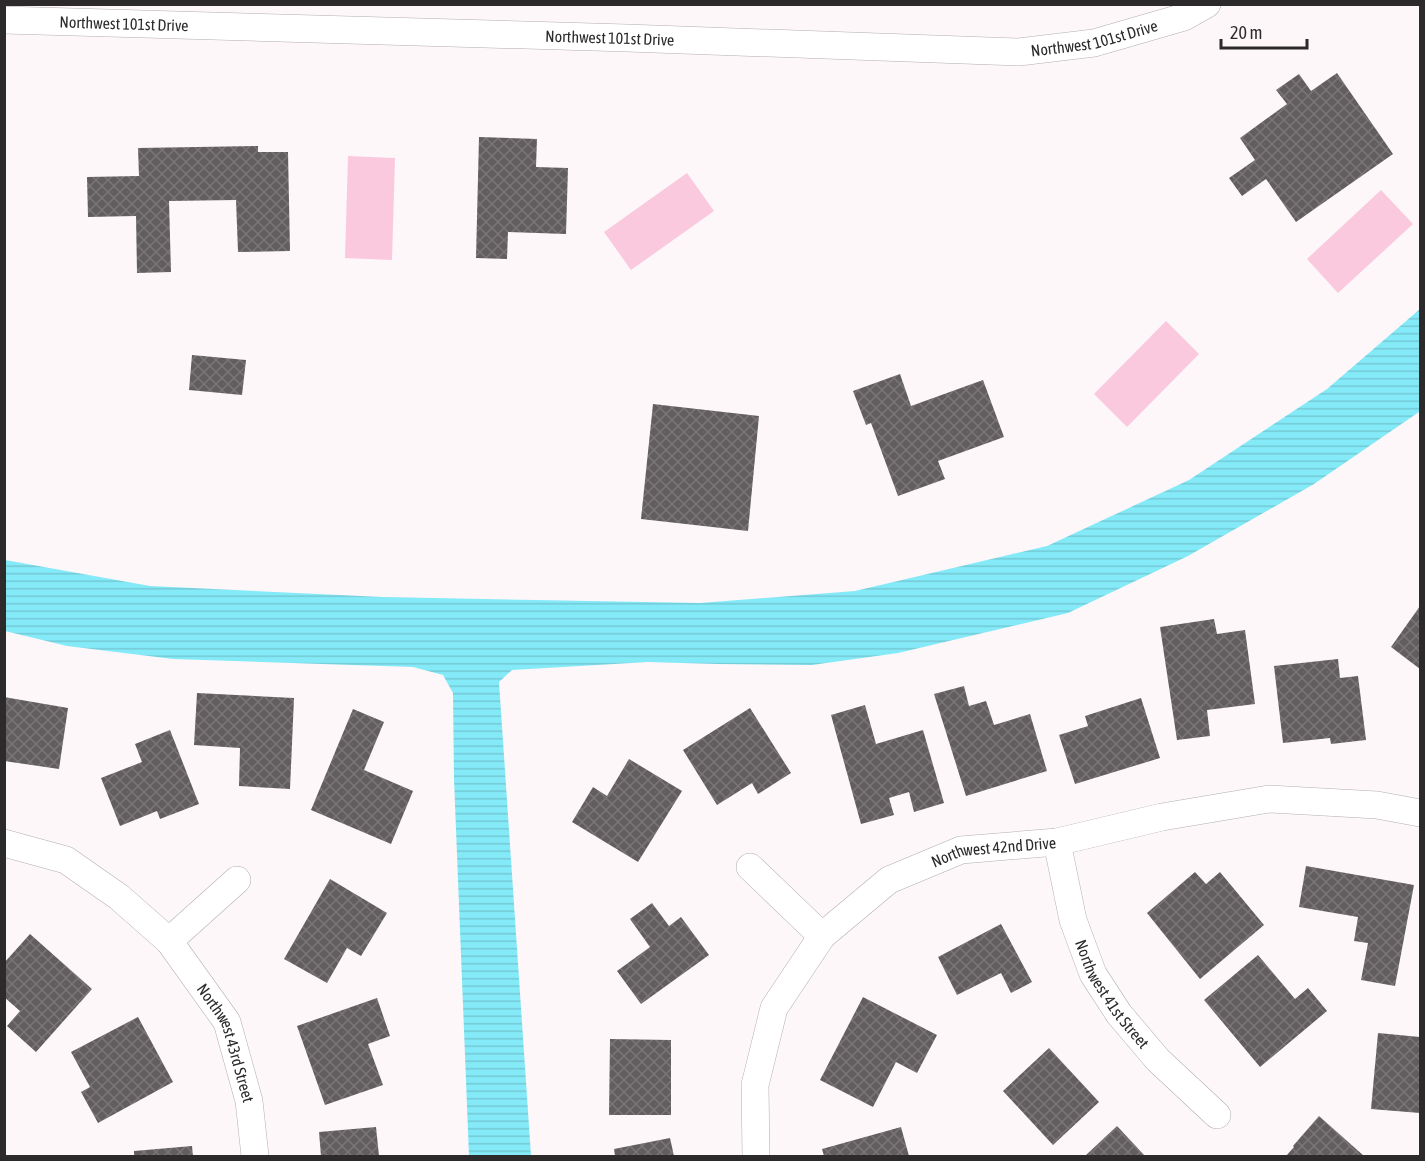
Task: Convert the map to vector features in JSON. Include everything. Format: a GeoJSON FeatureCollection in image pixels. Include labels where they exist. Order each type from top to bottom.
{"type":"FeatureCollection","features":[{"type":"Feature","properties":{"kind":"street","name":"Northwest 101st Drive"},"geometry":{"type":"LineString","coordinates":[[4,20],[1018,52],[1094,43],[1184,17],[1207,4]]}},
{"type":"Feature","properties":{"kind":"street","name":"Northwest 42nd Drive"},"geometry":{"type":"LineString","coordinates":[[756,1156],[755,1084],[774,1008],[822,936],[889,879],[961,850],[1057,842],[1162,817],[1269,799],[1377,805],[1420,813]]}},
{"type":"Feature","properties":{"kind":"street","name":"Northwest 41st Street"},"geometry":{"type":"LineString","coordinates":[[1057,842],[1073,920],[1093,974],[1119,1014],[1158,1060],[1217,1115]]}},
{"type":"Feature","properties":{"kind":"street","name":"Northwest 43rd Street"},"geometry":{"type":"LineString","coordinates":[[4,843],[66,860],[119,897],[169,941],[227,1022],[249,1101],[255,1156]]}},
{"type":"Feature","properties":{"kind":"street"},"geometry":{"type":"LineString","coordinates":[[750,867],[822,936]]}},
{"type":"Feature","properties":{"kind":"street"},"geometry":{"type":"LineString","coordinates":[[169,941],[237,880]]}},
{"type":"Feature","properties":{"kind":"shaded area"},"geometry":{"type":"Polygon","coordinates":[[[348,156],[395,158],[392,260],[345,258],[348,156]]]}},
{"type":"Feature","properties":{"kind":"shaded area"},"geometry":{"type":"Polygon","coordinates":[[[687,173],[714,211],[631,270],[604,232],[687,173]]]}},
{"type":"Feature","properties":{"kind":"shaded area"},"geometry":{"type":"Polygon","coordinates":[[[1381,190],[1413,224],[1338,293],[1307,259],[1381,190]]]}},
{"type":"Feature","properties":{"kind":"shaded area"},"geometry":{"type":"Polygon","coordinates":[[[1166,321],[1199,354],[1127,427],[1094,394],[1166,321]]]}},
{"type":"Feature","properties":{"kind":"water"},"geometry":{"type":"Polygon","coordinates":[[[1420,309],[1419,412],[1314,484],[1188,556],[1068,613],[898,653],[812,665],[648,662],[512,670],[499,682],[531,1156],[469,1156],[454,779],[453,693],[443,675],[413,667],[173,659],[67,646],[5,631],[5,560],[150,586],[382,597],[700,603],[855,591],[1047,546],[1189,480],[1327,389],[1420,309]]]}},
{"type":"Feature","properties":{"kind":"building"},"geometry":{"type":"Polygon","coordinates":[[[1337,73],[1393,154],[1296,222],[1266,179],[1242,196],[1229,178],[1255,160],[1240,138],[1287,104],[1276,90],[1299,74],[1311,91],[1337,73]]]}},
{"type":"Feature","properties":{"kind":"building"},"geometry":{"type":"Polygon","coordinates":[[[479,137],[537,139],[536,167],[568,168],[566,234],[508,232],[507,259],[476,258],[479,137]]]}},
{"type":"Feature","properties":{"kind":"building"},"geometry":{"type":"Polygon","coordinates":[[[258,146],[258,152],[288,152],[290,251],[238,252],[236,200],[169,201],[171,272],[137,273],[136,216],[88,217],[87,177],[139,176],[138,148],[258,146]]]}},
{"type":"Feature","properties":{"kind":"building"},"geometry":{"type":"Polygon","coordinates":[[[192,355],[246,360],[242,395],[189,390],[192,355]]]}},
{"type":"Feature","properties":{"kind":"building"},"geometry":{"type":"Polygon","coordinates":[[[900,374],[911,406],[983,380],[1004,437],[938,461],[945,479],[898,496],[871,423],[866,425],[853,391],[900,374]]]}},
{"type":"Feature","properties":{"kind":"building"},"geometry":{"type":"Polygon","coordinates":[[[653,404],[759,416],[748,531],[641,519],[653,404]]]}},
{"type":"Feature","properties":{"kind":"building"},"geometry":{"type":"Polygon","coordinates":[[[1420,606],[1420,669],[1391,647],[1420,606]]]}},
{"type":"Feature","properties":{"kind":"building"},"geometry":{"type":"Polygon","coordinates":[[[1214,619],[1217,634],[1245,630],[1255,704],[1207,710],[1210,736],[1177,740],[1160,627],[1214,619]]]}},
{"type":"Feature","properties":{"kind":"building"},"geometry":{"type":"Polygon","coordinates":[[[1338,659],[1340,678],[1358,676],[1366,740],[1331,744],[1330,738],[1283,743],[1274,666],[1338,659]]]}},
{"type":"Feature","properties":{"kind":"building"},"geometry":{"type":"Polygon","coordinates":[[[964,686],[969,706],[986,701],[994,725],[1030,714],[1047,771],[966,796],[934,694],[964,686]]]}},
{"type":"Feature","properties":{"kind":"building"},"geometry":{"type":"Polygon","coordinates":[[[197,693],[294,698],[290,789],[239,786],[240,748],[194,745],[197,693]]]}},
{"type":"Feature","properties":{"kind":"building"},"geometry":{"type":"Polygon","coordinates":[[[4,697],[68,708],[59,769],[4,761],[4,697]]]}},
{"type":"Feature","properties":{"kind":"building"},"geometry":{"type":"Polygon","coordinates":[[[1141,698],[1160,758],[1075,784],[1059,735],[1088,726],[1085,716],[1141,698]]]}},
{"type":"Feature","properties":{"kind":"building"},"geometry":{"type":"Polygon","coordinates":[[[865,705],[876,744],[923,730],[944,803],[914,812],[909,792],[889,798],[894,815],[861,824],[831,715],[865,705]]]}},
{"type":"Feature","properties":{"kind":"building"},"geometry":{"type":"Polygon","coordinates":[[[750,708],[791,773],[758,794],[752,783],[717,805],[683,750],[750,708]]]}},
{"type":"Feature","properties":{"kind":"building"},"geometry":{"type":"Polygon","coordinates":[[[353,709],[384,722],[364,770],[413,791],[391,844],[311,810],[353,709]]]}},
{"type":"Feature","properties":{"kind":"building"},"geometry":{"type":"Polygon","coordinates":[[[170,730],[199,804],[160,819],[157,811],[120,826],[101,778],[142,762],[135,744],[170,730]]]}},
{"type":"Feature","properties":{"kind":"building"},"geometry":{"type":"Polygon","coordinates":[[[629,759],[682,791],[638,862],[572,822],[593,787],[607,796],[629,759]]]}},
{"type":"Feature","properties":{"kind":"building"},"geometry":{"type":"Polygon","coordinates":[[[1306,866],[1414,885],[1395,986],[1361,980],[1368,943],[1354,941],[1358,917],[1299,907],[1306,866]]]}},
{"type":"Feature","properties":{"kind":"building"},"geometry":{"type":"Polygon","coordinates":[[[1195,872],[1206,884],[1220,872],[1264,925],[1200,979],[1147,913],[1195,872]]]}},
{"type":"Feature","properties":{"kind":"building"},"geometry":{"type":"Polygon","coordinates":[[[330,879],[387,913],[361,956],[347,948],[327,983],[284,959],[330,879]]]}},
{"type":"Feature","properties":{"kind":"building"},"geometry":{"type":"Polygon","coordinates":[[[652,903],[669,926],[681,917],[709,955],[641,1004],[617,971],[650,947],[630,919],[652,903]]]}},
{"type":"Feature","properties":{"kind":"building"},"geometry":{"type":"Polygon","coordinates":[[[1001,924],[1032,982],[1011,993],[1001,973],[957,995],[938,957],[1001,924]]]}},
{"type":"Feature","properties":{"kind":"building"},"geometry":{"type":"Polygon","coordinates":[[[30,934],[92,989],[36,1052],[7,1026],[20,1011],[4,997],[4,963],[30,934]]]}},
{"type":"Feature","properties":{"kind":"building"},"geometry":{"type":"Polygon","coordinates":[[[1258,955],[1295,999],[1308,988],[1327,1011],[1260,1067],[1204,1000],[1258,955]]]}},
{"type":"Feature","properties":{"kind":"building"},"geometry":{"type":"Polygon","coordinates":[[[863,997],[937,1035],[917,1073],[896,1062],[873,1107],[820,1080],[863,997]]]}},
{"type":"Feature","properties":{"kind":"building"},"geometry":{"type":"Polygon","coordinates":[[[377,998],[390,1036],[368,1044],[383,1085],[325,1105],[297,1026],[377,998]]]}},
{"type":"Feature","properties":{"kind":"building"},"geometry":{"type":"Polygon","coordinates":[[[138,1017],[173,1082],[98,1123],[81,1092],[90,1087],[71,1052],[138,1017]]]}},
{"type":"Feature","properties":{"kind":"building"},"geometry":{"type":"Polygon","coordinates":[[[1378,1033],[1420,1037],[1420,1113],[1371,1109],[1378,1033]]]}},
{"type":"Feature","properties":{"kind":"building"},"geometry":{"type":"Polygon","coordinates":[[[610,1039],[671,1040],[671,1115],[609,1115],[610,1039]]]}},
{"type":"Feature","properties":{"kind":"building"},"geometry":{"type":"Polygon","coordinates":[[[1049,1048],[1099,1102],[1053,1145],[1003,1091],[1049,1048]]]}},
{"type":"Feature","properties":{"kind":"building"},"geometry":{"type":"Polygon","coordinates":[[[1319,1116],[1364,1156],[1286,1156],[1319,1116]]]}},
{"type":"Feature","properties":{"kind":"building"},"geometry":{"type":"Polygon","coordinates":[[[1117,1126],[1145,1156],[1085,1156],[1117,1126]]]}},
{"type":"Feature","properties":{"kind":"building"},"geometry":{"type":"Polygon","coordinates":[[[376,1127],[379,1156],[321,1156],[319,1132],[376,1127]]]}},
{"type":"Feature","properties":{"kind":"building"},"geometry":{"type":"Polygon","coordinates":[[[901,1127],[909,1156],[824,1156],[822,1149],[901,1127]]]}},
{"type":"Feature","properties":{"kind":"building"},"geometry":{"type":"Polygon","coordinates":[[[670,1138],[674,1156],[615,1156],[614,1149],[670,1138]]]}},
{"type":"Feature","properties":{"kind":"building"},"geometry":{"type":"Polygon","coordinates":[[[192,1146],[193,1156],[134,1156],[134,1151],[192,1146]]]}}]}
